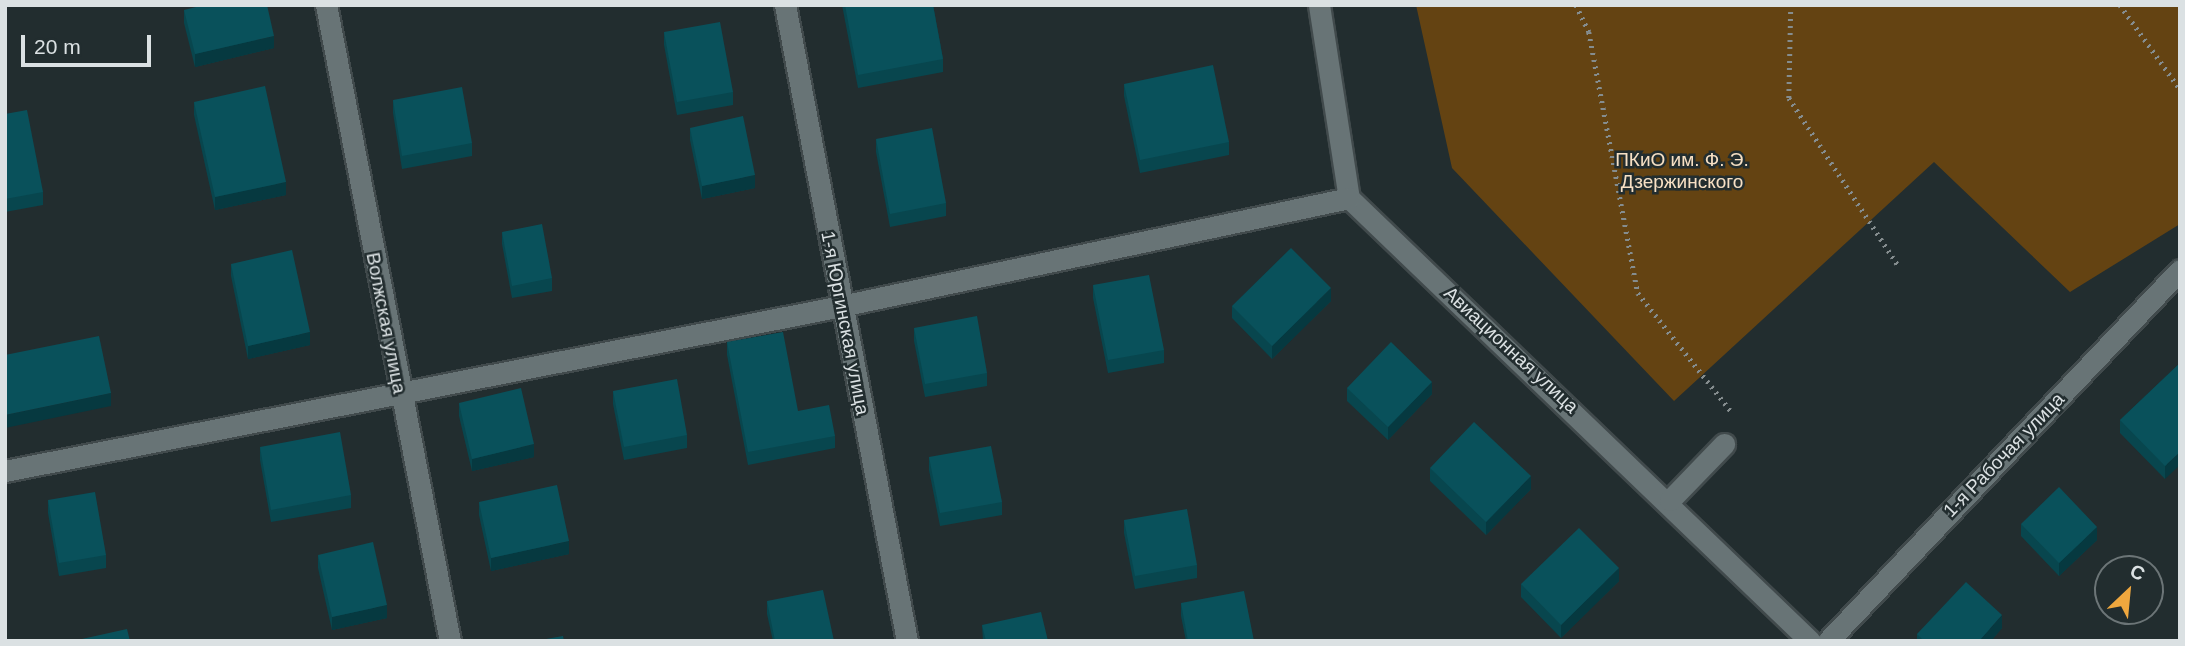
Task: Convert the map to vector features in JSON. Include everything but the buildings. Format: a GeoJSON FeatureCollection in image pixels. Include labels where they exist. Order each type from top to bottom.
{"type":"FeatureCollection","features":[{"type":"Feature","properties":{"kind":"street","name":"Волжская улица"},"geometry":{"type":"LineString","coordinates":[[326,5],[399,392],[450,641]]}},
{"type":"Feature","properties":{"kind":"street","name":"1-я Юргинская улица"},"geometry":{"type":"LineString","coordinates":[[785,5],[907,641]]}},
{"type":"Feature","properties":{"kind":"street"},"geometry":{"type":"LineString","coordinates":[[5,471],[841,306],[1349,198],[1319,5]]}},
{"type":"Feature","properties":{"kind":"street","name":"Авиационная улица"},"geometry":{"type":"LineString","coordinates":[[1349,198],[1671,500],[1810,641]]}},
{"type":"Feature","properties":{"kind":"street","name":"1-я Рабочая улица"},"geometry":{"type":"LineString","coordinates":[[1828,641],[2180,270]]}},
{"type":"Feature","properties":{"kind":"street"},"geometry":{"type":"LineString","coordinates":[[1671,500],[1724,444]]}},
{"type":"Feature","properties":{"kind":"path"},"geometry":{"type":"LineString","coordinates":[[1576,5],[1589,33],[1638,293],[1731,411]]}},
{"type":"Feature","properties":{"kind":"path"},"geometry":{"type":"LineString","coordinates":[[1791,5],[1789,98],[1899,267]]}},
{"type":"Feature","properties":{"kind":"path"},"geometry":{"type":"LineString","coordinates":[[2120,5],[2180,89]]}},
{"type":"Feature","properties":{"kind":"green space","name":"ПКиО им. Ф. Э. Дзержинского"},"geometry":{"type":"Polygon","coordinates":[[[1416,5],[2180,5],[2180,224],[2070,292],[1934,162],[1674,401],[1452,168],[1416,5]]]}}]}
